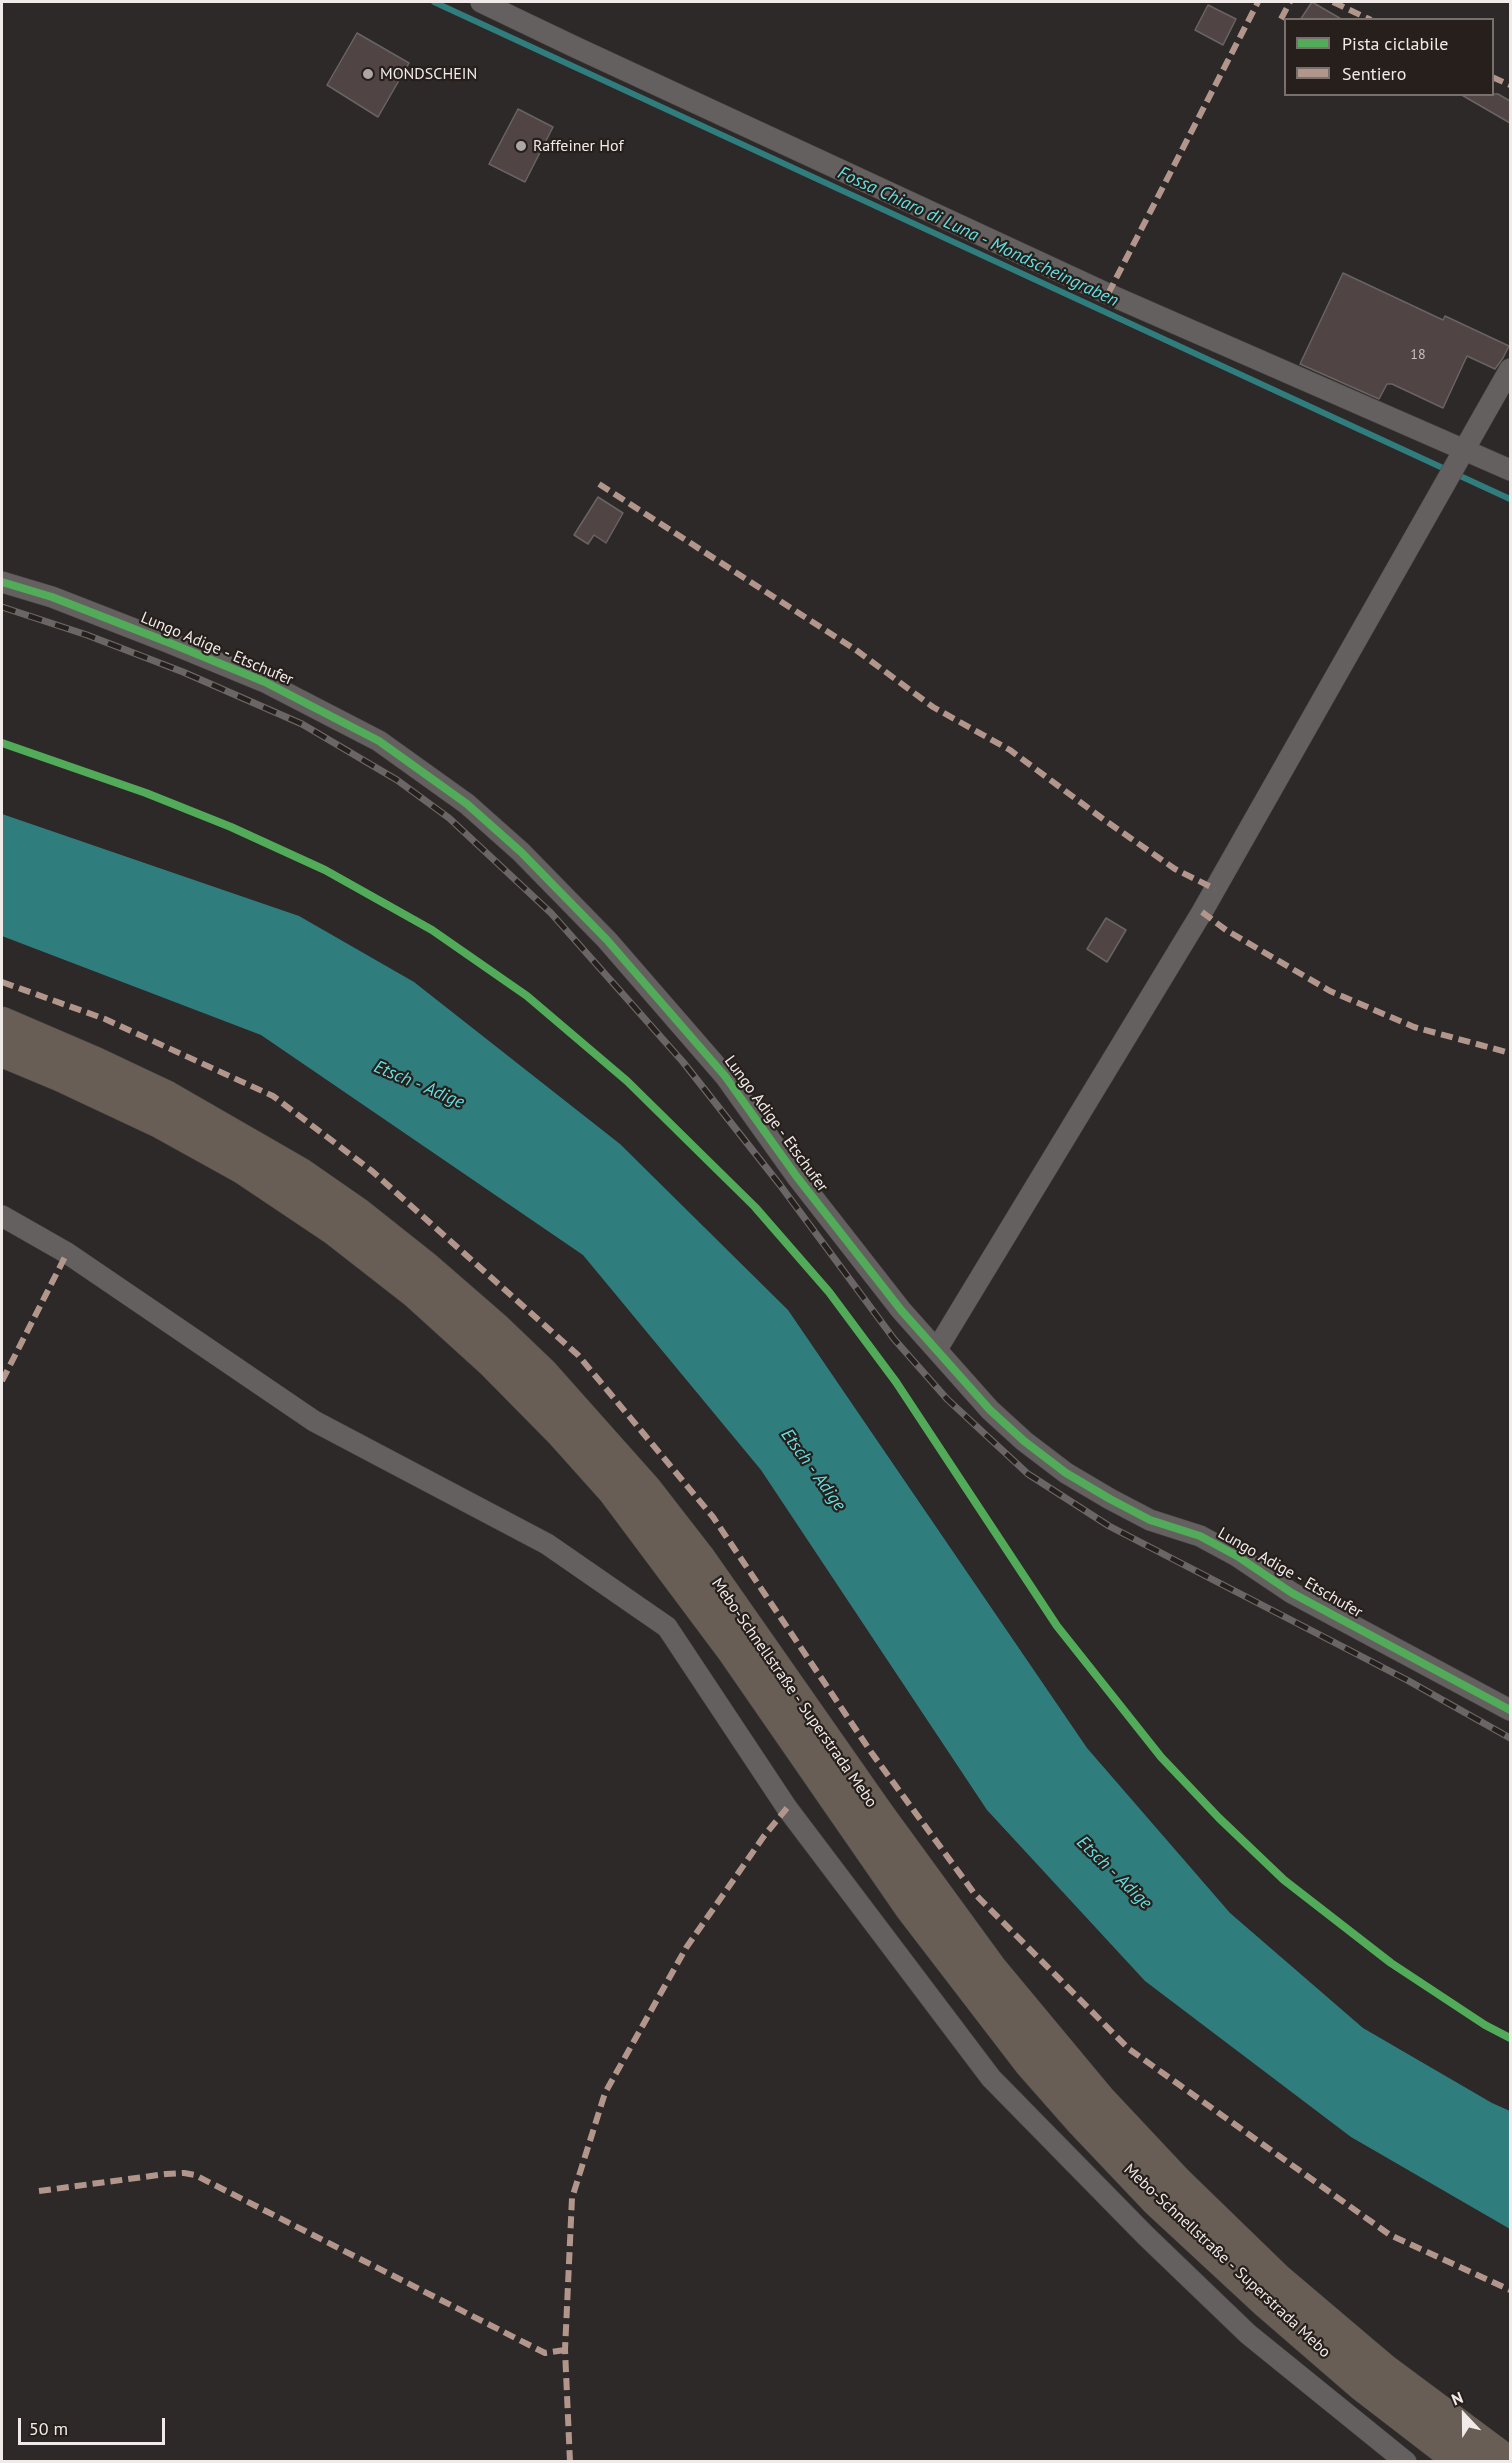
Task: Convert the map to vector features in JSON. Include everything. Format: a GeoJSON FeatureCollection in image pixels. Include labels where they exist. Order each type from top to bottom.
{"type":"FeatureCollection","features":[{"type":"Feature","properties":{"kind":"highway","name":"Mebo-Schnellstraße - Superstrada Mebo"},"geometry":{"type":"LineString","coordinates":[[2,1023],[167,1097],[299,1173],[358,1214],[426,1268],[534,1366],[647,1491],[699,1558],[878,1814],[991,1969],[1100,2100],[1176,2181],[1277,2279],[1383,2369],[1467,2448]]}},
{"type":"Feature","properties":{"kind":"highway","name":"Mebo-Schnellstraße - Superstrada Mebo"},"geometry":{"type":"LineString","coordinates":[[2,1051],[160,1122],[243,1168],[334,1229],[416,1293],[492,1362],[562,1432],[613,1490],[734,1652],[918,1918],[1030,2063],[1082,2122],[1157,2200],[1266,2302],[1362,2385],[1467,2448],[1508,2462]]}},
{"type":"Feature","properties":{"kind":"highway"},"geometry":{"type":"LineString","coordinates":[[1467,2448],[1510,2453]]}},
{"type":"Feature","properties":{"kind":"street"},"geometry":{"type":"LineString","coordinates":[[481,2],[597,58],[1098,289],[1510,470]]}},
{"type":"Feature","properties":{"kind":"street"},"geometry":{"type":"LineString","coordinates":[[937,1349],[1202,912],[1510,369]]}},
{"type":"Feature","properties":{"kind":"street","name":"Lungo Adige - Etschufer"},"geometry":{"type":"LineString","coordinates":[[2,582],[52,597],[159,638],[274,687],[379,741],[467,804],[521,852],[578,909],[718,1067],[797,1177],[878,1282],[990,1410],[1024,1441],[1066,1473],[1150,1520],[1200,1536],[1237,1556],[1292,1593],[1510,1710]]}},
{"type":"Feature","properties":{"kind":"street"},"geometry":{"type":"LineString","coordinates":[[2,1216],[67,1253],[314,1421],[547,1544],[667,1627],[787,1808],[991,2078],[1146,2236],[1248,2334],[1406,2462]]}},
{"type":"Feature","properties":{"kind":"water","name":"Etsch - Adige"},"geometry":{"type":"Polygon","coordinates":[[[2,814],[299,916],[414,982],[620,1144],[788,1310],[1087,1748],[1230,1913],[1363,2028],[1492,2103],[1510,2111],[1510,2229],[1351,2137],[1145,1981],[987,1810],[761,1470],[583,1255],[261,1035],[2,936],[2,814]]]}},
{"type":"Feature","properties":{"kind":"building"},"geometry":{"type":"Polygon","coordinates":[[[1312,2],[1340,18],[1301,18],[1312,2]]]}},
{"type":"Feature","properties":{"kind":"building"},"geometry":{"type":"Polygon","coordinates":[[[1208,5],[1236,19],[1223,45],[1195,30],[1208,5]]]}},
{"type":"Feature","properties":{"kind":"building","name":"MONDSCHEIN"},"geometry":{"type":"Polygon","coordinates":[[[357,33],[409,63],[378,117],[327,85],[357,33]]]}},
{"type":"Feature","properties":{"kind":"building"},"geometry":{"type":"Polygon","coordinates":[[[1498,94],[1510,101],[1510,123],[1463,96],[1498,94]]]}},
{"type":"Feature","properties":{"kind":"building","name":"Raffeiner Hof"},"geometry":{"type":"Polygon","coordinates":[[[518,109],[553,127],[525,182],[489,164],[518,109]]]}},
{"type":"Feature","properties":{"kind":"building"},"geometry":{"type":"Polygon","coordinates":[[[1343,273],[1443,320],[1445,316],[1509,346],[1495,369],[1467,356],[1443,408],[1392,384],[1387,384],[1379,399],[1300,364],[1343,273]]]}},
{"type":"Feature","properties":{"kind":"building"},"geometry":{"type":"Polygon","coordinates":[[[598,497],[623,513],[606,543],[594,535],[588,544],[574,535],[598,497]]]}},
{"type":"Feature","properties":{"kind":"building"},"geometry":{"type":"Polygon","coordinates":[[[1106,918],[1126,930],[1107,962],[1087,949],[1106,918]]]}},
{"type":"Feature","properties":{"kind":"waterway","name":"Fossa Chiaro di Luna - Mondscheingraben"},"geometry":{"type":"LineString","coordinates":[[434,2],[1510,499]]}},
{"type":"Feature","properties":{"kind":"railway"},"geometry":{"type":"LineString","coordinates":[[2,607],[87,635],[183,672],[302,724],[397,780],[449,818],[551,913],[683,1062],[780,1185],[894,1339],[947,1399],[1028,1474],[1109,1526],[1407,1680],[1510,1738]]}},
{"type":"Feature","properties":{"kind":"marked path"},"geometry":{"type":"LineString","coordinates":[[1108,294],[1258,2]]}},
{"type":"Feature","properties":{"kind":"marked path"},"geometry":{"type":"LineString","coordinates":[[1281,19],[1290,2]]}},
{"type":"Feature","properties":{"kind":"marked path"},"geometry":{"type":"LineString","coordinates":[[1333,2],[1367,18]]}},
{"type":"Feature","properties":{"kind":"marked path"},"geometry":{"type":"LineString","coordinates":[[1494,78],[1510,85]]}},
{"type":"Feature","properties":{"kind":"marked path"},"geometry":{"type":"LineString","coordinates":[[599,484],[856,650],[933,707],[1010,750],[1175,869],[1215,889]]}},
{"type":"Feature","properties":{"kind":"marked path"},"geometry":{"type":"LineString","coordinates":[[1202,912],[1226,930],[1330,991],[1414,1027],[1510,1053]]}},
{"type":"Feature","properties":{"kind":"marked path"},"geometry":{"type":"LineString","coordinates":[[2,982],[105,1019],[273,1096],[372,1171],[578,1355],[713,1517],[871,1752],[974,1893],[1129,2049],[1390,2235],[1510,2290]]}},
{"type":"Feature","properties":{"kind":"marked path"},"geometry":{"type":"LineString","coordinates":[[2,1381],[67,1253]]}},
{"type":"Feature","properties":{"kind":"marked path"},"geometry":{"type":"LineString","coordinates":[[570,2462],[565,2350],[572,2198],[605,2093],[686,1948],[764,1836],[787,1808]]}},
{"type":"Feature","properties":{"kind":"marked path"},"geometry":{"type":"LineString","coordinates":[[39,2191],[166,2174],[195,2175],[545,2353],[565,2350]]}},
{"type":"Feature","properties":{"kind":"cycle path"},"geometry":{"type":"LineString","coordinates":[[2,582],[52,597],[265,682],[379,741],[467,804],[521,852],[607,940],[725,1076],[797,1177],[901,1310],[990,1410],[1024,1441],[1066,1473],[1110,1499],[1150,1520],[1200,1536],[1237,1556],[1292,1593],[1510,1710]]}},
{"type":"Feature","properties":{"kind":"cycle path"},"geometry":{"type":"LineString","coordinates":[[2,743],[146,793],[231,827],[325,870],[432,930],[527,996],[627,1081],[755,1207],[829,1292],[896,1382],[1057,1626],[1161,1757],[1219,1818],[1284,1880],[1391,1963],[1485,2025],[1510,2038]]}},
{"type":"Feature","properties":{"kind":"place","name":"MONDSCHEIN"},"geometry":{"type":"Point","coordinates":[368,74]}},
{"type":"Feature","properties":{"kind":"place","name":"Raffeiner Hof"},"geometry":{"type":"Point","coordinates":[521,146]}}]}
